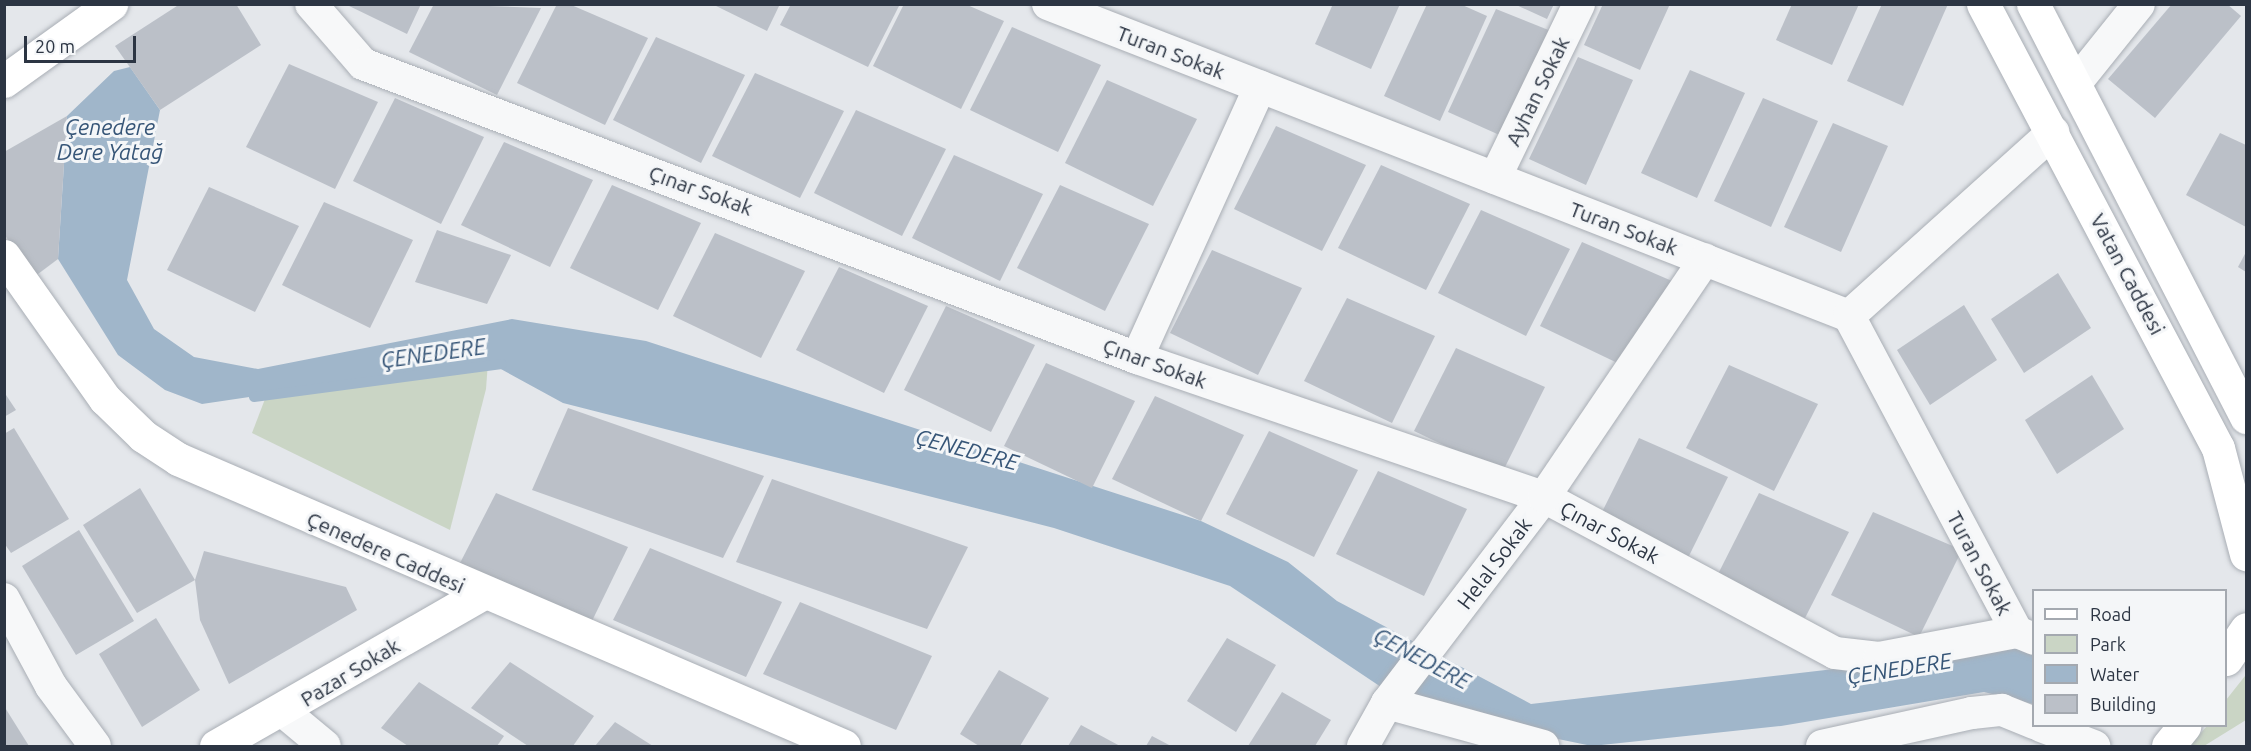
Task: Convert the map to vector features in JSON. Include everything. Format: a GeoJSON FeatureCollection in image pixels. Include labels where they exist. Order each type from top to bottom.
{"type":"FeatureCollection","features":[{"type":"Feature","properties":{"kind":"street","name":"Çınar Sokak"},"geometry":{"type":"LineString","coordinates":[[310,4],[363,64],[1137,358],[1544,497],[1835,653],[1879,658],[2025,635]]}},
{"type":"Feature","properties":{"kind":"street","name":"Turan Sokak"},"geometry":{"type":"LineString","coordinates":[[1048,4],[1849,316],[2025,635]]}},
{"type":"Feature","properties":{"kind":"street","name":"Ayhan Sokak"},"geometry":{"type":"LineString","coordinates":[[1495,178],[1579,4]]}},
{"type":"Feature","properties":{"kind":"street","name":"Vatan Caddesi"},"geometry":{"type":"LineString","coordinates":[[1983,4],[2053,132],[2218,448],[2247,554]]}},
{"type":"Feature","properties":{"kind":"street","name":"Vatan Caddesi"},"geometry":{"type":"LineString","coordinates":[[2033,4],[2247,417]]}},
{"type":"Feature","properties":{"kind":"street"},"geometry":{"type":"LineString","coordinates":[[2075,84],[2139,4]]}},
{"type":"Feature","properties":{"kind":"street"},"geometry":{"type":"LineString","coordinates":[[4,81],[94,10]]}},
{"type":"Feature","properties":{"kind":"street"},"geometry":{"type":"LineString","coordinates":[[1137,358],[1260,87]]}},
{"type":"Feature","properties":{"kind":"street"},"geometry":{"type":"LineString","coordinates":[[1849,316],[2053,132]]}},
{"type":"Feature","properties":{"kind":"street","name":"Çenedere Caddesi"},"geometry":{"type":"LineString","coordinates":[[4,256],[67,351],[143,436],[178,459],[481,594],[844,747]]}},
{"type":"Feature","properties":{"kind":"street","name":"Helal Sokak"},"geometry":{"type":"LineString","coordinates":[[1363,747],[1387,703],[1544,497],[1705,259]]}},
{"type":"Feature","properties":{"kind":"street","name":"Pazar Sokak"},"geometry":{"type":"LineString","coordinates":[[216,747],[284,712],[481,594]]}},
{"type":"Feature","properties":{"kind":"street"},"geometry":{"type":"LineString","coordinates":[[4,599],[51,686],[95,747]]}},
{"type":"Feature","properties":{"kind":"street"},"geometry":{"type":"LineString","coordinates":[[2227,659],[2247,629]]}},
{"type":"Feature","properties":{"kind":"street"},"geometry":{"type":"LineString","coordinates":[[1387,703],[1543,747]]}},
{"type":"Feature","properties":{"kind":"street"},"geometry":{"type":"LineString","coordinates":[[1822,747],[1972,713],[2002,710],[2032,722]]}},
{"type":"Feature","properties":{"kind":"street"},"geometry":{"type":"LineString","coordinates":[[284,712],[325,747]]}},
{"type":"Feature","properties":{"kind":"street"},"geometry":{"type":"LineString","coordinates":[[2044,727],[2094,747]]}},
{"type":"Feature","properties":{"kind":"street"},"geometry":{"type":"LineString","coordinates":[[2168,747],[2183,727]]}},
{"type":"Feature","properties":{"kind":"green space"},"geometry":{"type":"Polygon","coordinates":[[[488,362],[486,389],[450,530],[252,433],[265,399],[488,362]]]}},
{"type":"Feature","properties":{"kind":"green space"},"geometry":{"type":"Polygon","coordinates":[[[2245,676],[2246,720],[2204,746],[2189,746],[2206,727],[2227,727],[2227,699],[2245,676]]]}},
{"type":"Feature","properties":{"kind":"water","name":"Çenedere Dere Yatağ"},"geometry":{"type":"Polygon","coordinates":[[[130,67],[160,110],[127,280],[154,329],[194,357],[258,369],[512,319],[646,341],[1201,521],[1288,562],[1337,601],[1531,704],[2032,646],[2032,704],[1984,692],[1781,726],[1592,746],[1494,726],[1387,691],[1230,586],[1054,528],[563,403],[488,362],[202,404],[165,390],[118,355],[58,259],[67,116],[114,71],[130,67]]]}},
{"type":"Feature","properties":{"kind":"building"},"geometry":{"type":"Polygon","coordinates":[[[180,4],[236,4],[261,45],[160,110],[115,46],[180,4]]]}},
{"type":"Feature","properties":{"kind":"building"},"geometry":{"type":"Polygon","coordinates":[[[345,4],[421,4],[407,34],[345,4]]]}},
{"type":"Feature","properties":{"kind":"building"},"geometry":{"type":"Polygon","coordinates":[[[434,4],[541,8],[497,95],[409,52],[434,4]]]}},
{"type":"Feature","properties":{"kind":"building"},"geometry":{"type":"Polygon","coordinates":[[[557,4],[569,4],[648,38],[605,125],[517,83],[557,4]]]}},
{"type":"Feature","properties":{"kind":"building"},"geometry":{"type":"Polygon","coordinates":[[[712,4],[780,4],[767,31],[712,4]]]}},
{"type":"Feature","properties":{"kind":"building"},"geometry":{"type":"Polygon","coordinates":[[[791,4],[900,4],[868,67],[780,25],[791,4]]]}},
{"type":"Feature","properties":{"kind":"building"},"geometry":{"type":"Polygon","coordinates":[[[904,4],[965,4],[1004,21],[961,109],[873,66],[904,4]]]}},
{"type":"Feature","properties":{"kind":"building"},"geometry":{"type":"Polygon","coordinates":[[[1333,4],[1400,4],[1371,69],[1315,44],[1333,4]]]}},
{"type":"Feature","properties":{"kind":"building"},"geometry":{"type":"Polygon","coordinates":[[[1427,4],[1460,4],[1487,16],[1440,121],[1384,96],[1427,4]]]}},
{"type":"Feature","properties":{"kind":"building"},"geometry":{"type":"Polygon","coordinates":[[[1514,4],[1554,4],[1547,19],[1514,4]]]}},
{"type":"Feature","properties":{"kind":"building"},"geometry":{"type":"Polygon","coordinates":[[[1603,4],[1670,4],[1640,70],[1584,45],[1603,4]]]}},
{"type":"Feature","properties":{"kind":"building"},"geometry":{"type":"Polygon","coordinates":[[[1792,4],[1859,4],[1832,65],[1776,40],[1792,4]]]}},
{"type":"Feature","properties":{"kind":"building"},"geometry":{"type":"Polygon","coordinates":[[[1882,4],[1948,4],[1903,106],[1847,81],[1882,4]]]}},
{"type":"Feature","properties":{"kind":"building"},"geometry":{"type":"Polygon","coordinates":[[[2172,4],[2227,4],[2241,16],[2155,118],[2108,79],[2172,4]]]}},
{"type":"Feature","properties":{"kind":"building"},"geometry":{"type":"Polygon","coordinates":[[[1496,9],[1551,31],[1504,137],[1448,112],[1496,9]]]}},
{"type":"Feature","properties":{"kind":"building"},"geometry":{"type":"Polygon","coordinates":[[[1012,27],[1101,65],[1058,152],[970,110],[1012,27]]]}},
{"type":"Feature","properties":{"kind":"building"},"geometry":{"type":"Polygon","coordinates":[[[656,37],[745,75],[701,163],[613,120],[656,37]]]}},
{"type":"Feature","properties":{"kind":"building"},"geometry":{"type":"Polygon","coordinates":[[[1578,57],[1633,80],[1586,185],[1529,159],[1578,57]]]}},
{"type":"Feature","properties":{"kind":"building"},"geometry":{"type":"Polygon","coordinates":[[[289,64],[378,102],[335,189],[246,147],[289,64]]]}},
{"type":"Feature","properties":{"kind":"building"},"geometry":{"type":"Polygon","coordinates":[[[1690,70],[1745,93],[1697,198],[1641,173],[1690,70]]]}},
{"type":"Feature","properties":{"kind":"building"},"geometry":{"type":"Polygon","coordinates":[[[755,73],[844,111],[800,198],[712,156],[755,73]]]}},
{"type":"Feature","properties":{"kind":"building"},"geometry":{"type":"Polygon","coordinates":[[[1107,80],[1197,119],[1153,206],[1065,163],[1107,80]]]}},
{"type":"Feature","properties":{"kind":"building"},"geometry":{"type":"Polygon","coordinates":[[[395,98],[484,137],[441,224],[353,181],[395,98]]]}},
{"type":"Feature","properties":{"kind":"building"},"geometry":{"type":"Polygon","coordinates":[[[1763,98],[1818,121],[1771,227],[1714,201],[1763,98]]]}},
{"type":"Feature","properties":{"kind":"building"},"geometry":{"type":"Polygon","coordinates":[[[856,110],[946,149],[902,236],[814,193],[856,110]]]}},
{"type":"Feature","properties":{"kind":"building"},"geometry":{"type":"Polygon","coordinates":[[[67,116],[58,259],[34,277],[4,234],[4,152],[67,116]]]}},
{"type":"Feature","properties":{"kind":"building"},"geometry":{"type":"Polygon","coordinates":[[[1833,123],[1888,146],[1841,252],[1784,227],[1833,123]]]}},
{"type":"Feature","properties":{"kind":"building"},"geometry":{"type":"Polygon","coordinates":[[[1276,126],[1366,165],[1322,251],[1234,209],[1276,126]]]}},
{"type":"Feature","properties":{"kind":"building"},"geometry":{"type":"Polygon","coordinates":[[[2220,133],[2246,145],[2246,227],[2186,195],[2220,133]]]}},
{"type":"Feature","properties":{"kind":"building"},"geometry":{"type":"Polygon","coordinates":[[[504,142],[593,180],[550,267],[461,225],[504,142]]]}},
{"type":"Feature","properties":{"kind":"building"},"geometry":{"type":"Polygon","coordinates":[[[954,155],[1043,194],[1000,281],[912,238],[954,155]]]}},
{"type":"Feature","properties":{"kind":"building"},"geometry":{"type":"Polygon","coordinates":[[[1381,165],[1470,204],[1426,290],[1338,248],[1381,165]]]}},
{"type":"Feature","properties":{"kind":"building"},"geometry":{"type":"Polygon","coordinates":[[[612,185],[701,223],[658,310],[570,268],[612,185]]]}},
{"type":"Feature","properties":{"kind":"building"},"geometry":{"type":"Polygon","coordinates":[[[1060,185],[1149,224],[1105,311],[1017,268],[1060,185]]]}},
{"type":"Feature","properties":{"kind":"building"},"geometry":{"type":"Polygon","coordinates":[[[209,187],[299,226],[255,312],[167,270],[209,187]]]}},
{"type":"Feature","properties":{"kind":"building"},"geometry":{"type":"Polygon","coordinates":[[[324,202],[413,240],[370,328],[282,285],[324,202]]]}},
{"type":"Feature","properties":{"kind":"building"},"geometry":{"type":"Polygon","coordinates":[[[1481,210],[1570,249],[1526,336],[1438,293],[1481,210]]]}},
{"type":"Feature","properties":{"kind":"building"},"geometry":{"type":"Polygon","coordinates":[[[437,230],[511,255],[487,304],[415,282],[437,230]]]}},
{"type":"Feature","properties":{"kind":"building"},"geometry":{"type":"Polygon","coordinates":[[[715,233],[805,271],[761,358],[673,316],[715,233]]]}},
{"type":"Feature","properties":{"kind":"building"},"geometry":{"type":"Polygon","coordinates":[[[1582,242],[1672,281],[1628,368],[1540,326],[1582,242]]]}},
{"type":"Feature","properties":{"kind":"building"},"geometry":{"type":"Polygon","coordinates":[[[1212,250],[1302,288],[1258,375],[1170,333],[1212,250]]]}},
{"type":"Feature","properties":{"kind":"building"},"geometry":{"type":"Polygon","coordinates":[[[2246,252],[2246,272],[2238,267],[2246,252]]]}},
{"type":"Feature","properties":{"kind":"building"},"geometry":{"type":"Polygon","coordinates":[[[839,267],[928,306],[884,393],[796,350],[839,267]]]}},
{"type":"Feature","properties":{"kind":"building"},"geometry":{"type":"Polygon","coordinates":[[[2058,273],[2091,328],[2024,373],[1991,319],[2058,273]]]}},
{"type":"Feature","properties":{"kind":"building"},"geometry":{"type":"Polygon","coordinates":[[[1347,298],[1435,336],[1392,423],[1304,381],[1347,298]]]}},
{"type":"Feature","properties":{"kind":"building"},"geometry":{"type":"Polygon","coordinates":[[[1964,305],[1997,360],[1930,405],[1897,350],[1964,305]]]}},
{"type":"Feature","properties":{"kind":"building"},"geometry":{"type":"Polygon","coordinates":[[[946,306],[1035,345],[991,432],[904,390],[946,306]]]}},
{"type":"Feature","properties":{"kind":"building"},"geometry":{"type":"Polygon","coordinates":[[[1456,348],[1545,387],[1502,473],[1414,431],[1456,348]]]}},
{"type":"Feature","properties":{"kind":"building"},"geometry":{"type":"Polygon","coordinates":[[[1046,363],[1135,401],[1092,488],[1004,446],[1046,363]]]}},
{"type":"Feature","properties":{"kind":"building"},"geometry":{"type":"Polygon","coordinates":[[[1729,365],[1818,404],[1774,491],[1686,448],[1729,365]]]}},
{"type":"Feature","properties":{"kind":"building"},"geometry":{"type":"Polygon","coordinates":[[[2092,375],[2124,429],[2057,474],[2025,420],[2092,375]]]}},
{"type":"Feature","properties":{"kind":"building"},"geometry":{"type":"Polygon","coordinates":[[[4,392],[16,410],[4,417],[4,392]]]}},
{"type":"Feature","properties":{"kind":"building"},"geometry":{"type":"Polygon","coordinates":[[[1155,396],[1244,435],[1201,521],[1112,479],[1155,396]]]}},
{"type":"Feature","properties":{"kind":"building"},"geometry":{"type":"Polygon","coordinates":[[[568,408],[764,476],[723,558],[532,490],[568,408]]]}},
{"type":"Feature","properties":{"kind":"building"},"geometry":{"type":"Polygon","coordinates":[[[14,428],[69,519],[11,553],[4,543],[4,434],[14,428]]]}},
{"type":"Feature","properties":{"kind":"building"},"geometry":{"type":"Polygon","coordinates":[[[1269,431],[1358,470],[1314,557],[1226,514],[1269,431]]]}},
{"type":"Feature","properties":{"kind":"building"},"geometry":{"type":"Polygon","coordinates":[[[1639,438],[1728,477],[1685,564],[1597,522],[1639,438]]]}},
{"type":"Feature","properties":{"kind":"building"},"geometry":{"type":"Polygon","coordinates":[[[1378,471],[1467,509],[1424,596],[1336,554],[1378,471]]]}},
{"type":"Feature","properties":{"kind":"building"},"geometry":{"type":"Polygon","coordinates":[[[772,479],[968,547],[927,629],[736,562],[772,479]]]}},
{"type":"Feature","properties":{"kind":"building"},"geometry":{"type":"Polygon","coordinates":[[[140,488],[195,580],[137,613],[83,525],[140,488]]]}},
{"type":"Feature","properties":{"kind":"building"},"geometry":{"type":"Polygon","coordinates":[[[496,493],[628,547],[592,621],[459,565],[496,493]]]}},
{"type":"Feature","properties":{"kind":"building"},"geometry":{"type":"Polygon","coordinates":[[[1759,493],[1849,532],[1805,618],[1717,576],[1759,493]]]}},
{"type":"Feature","properties":{"kind":"building"},"geometry":{"type":"Polygon","coordinates":[[[1873,512],[1962,550],[1919,637],[1831,595],[1873,512]]]}},
{"type":"Feature","properties":{"kind":"building"},"geometry":{"type":"Polygon","coordinates":[[[79,530],[134,621],[76,655],[22,566],[79,530]]]}},
{"type":"Feature","properties":{"kind":"building"},"geometry":{"type":"Polygon","coordinates":[[[650,548],[782,602],[746,677],[613,620],[650,548]]]}},
{"type":"Feature","properties":{"kind":"building"},"geometry":{"type":"Polygon","coordinates":[[[204,551],[346,587],[357,610],[229,684],[200,620],[195,580],[204,551]]]}},
{"type":"Feature","properties":{"kind":"building"},"geometry":{"type":"Polygon","coordinates":[[[800,602],[932,656],[896,730],[763,674],[800,602]]]}},
{"type":"Feature","properties":{"kind":"building"},"geometry":{"type":"Polygon","coordinates":[[[156,618],[200,690],[142,727],[99,654],[156,618]]]}},
{"type":"Feature","properties":{"kind":"building"},"geometry":{"type":"Polygon","coordinates":[[[1227,638],[1276,665],[1236,732],[1187,701],[1227,638]]]}},
{"type":"Feature","properties":{"kind":"building"},"geometry":{"type":"Polygon","coordinates":[[[510,662],[594,716],[573,746],[528,746],[471,708],[510,662]]]}},
{"type":"Feature","properties":{"kind":"building"},"geometry":{"type":"Polygon","coordinates":[[[999,670],[1049,698],[1020,746],[979,746],[960,734],[999,670]]]}},
{"type":"Feature","properties":{"kind":"building"},"geometry":{"type":"Polygon","coordinates":[[[419,682],[504,736],[497,746],[408,746],[381,728],[419,682]]]}},
{"type":"Feature","properties":{"kind":"building"},"geometry":{"type":"Polygon","coordinates":[[[1282,692],[1331,720],[1315,746],[1248,746],[1282,692]]]}},
{"type":"Feature","properties":{"kind":"building"},"geometry":{"type":"Polygon","coordinates":[[[4,706],[29,746],[4,746],[4,706]]]}},
{"type":"Feature","properties":{"kind":"building"},"geometry":{"type":"Polygon","coordinates":[[[615,722],[653,746],[595,746],[615,722]]]}},
{"type":"Feature","properties":{"kind":"building"},"geometry":{"type":"Polygon","coordinates":[[[1081,725],[1120,746],[1068,746],[1081,725]]]}},
{"type":"Feature","properties":{"kind":"building"},"geometry":{"type":"Polygon","coordinates":[[[1152,736],[1171,746],[1146,746],[1152,736]]]}},
{"type":"Feature","properties":{"kind":"waterway","name":"ÇENEDERE"},"geometry":{"type":"LineString","coordinates":[[254,397],[502,364]]}}]}
